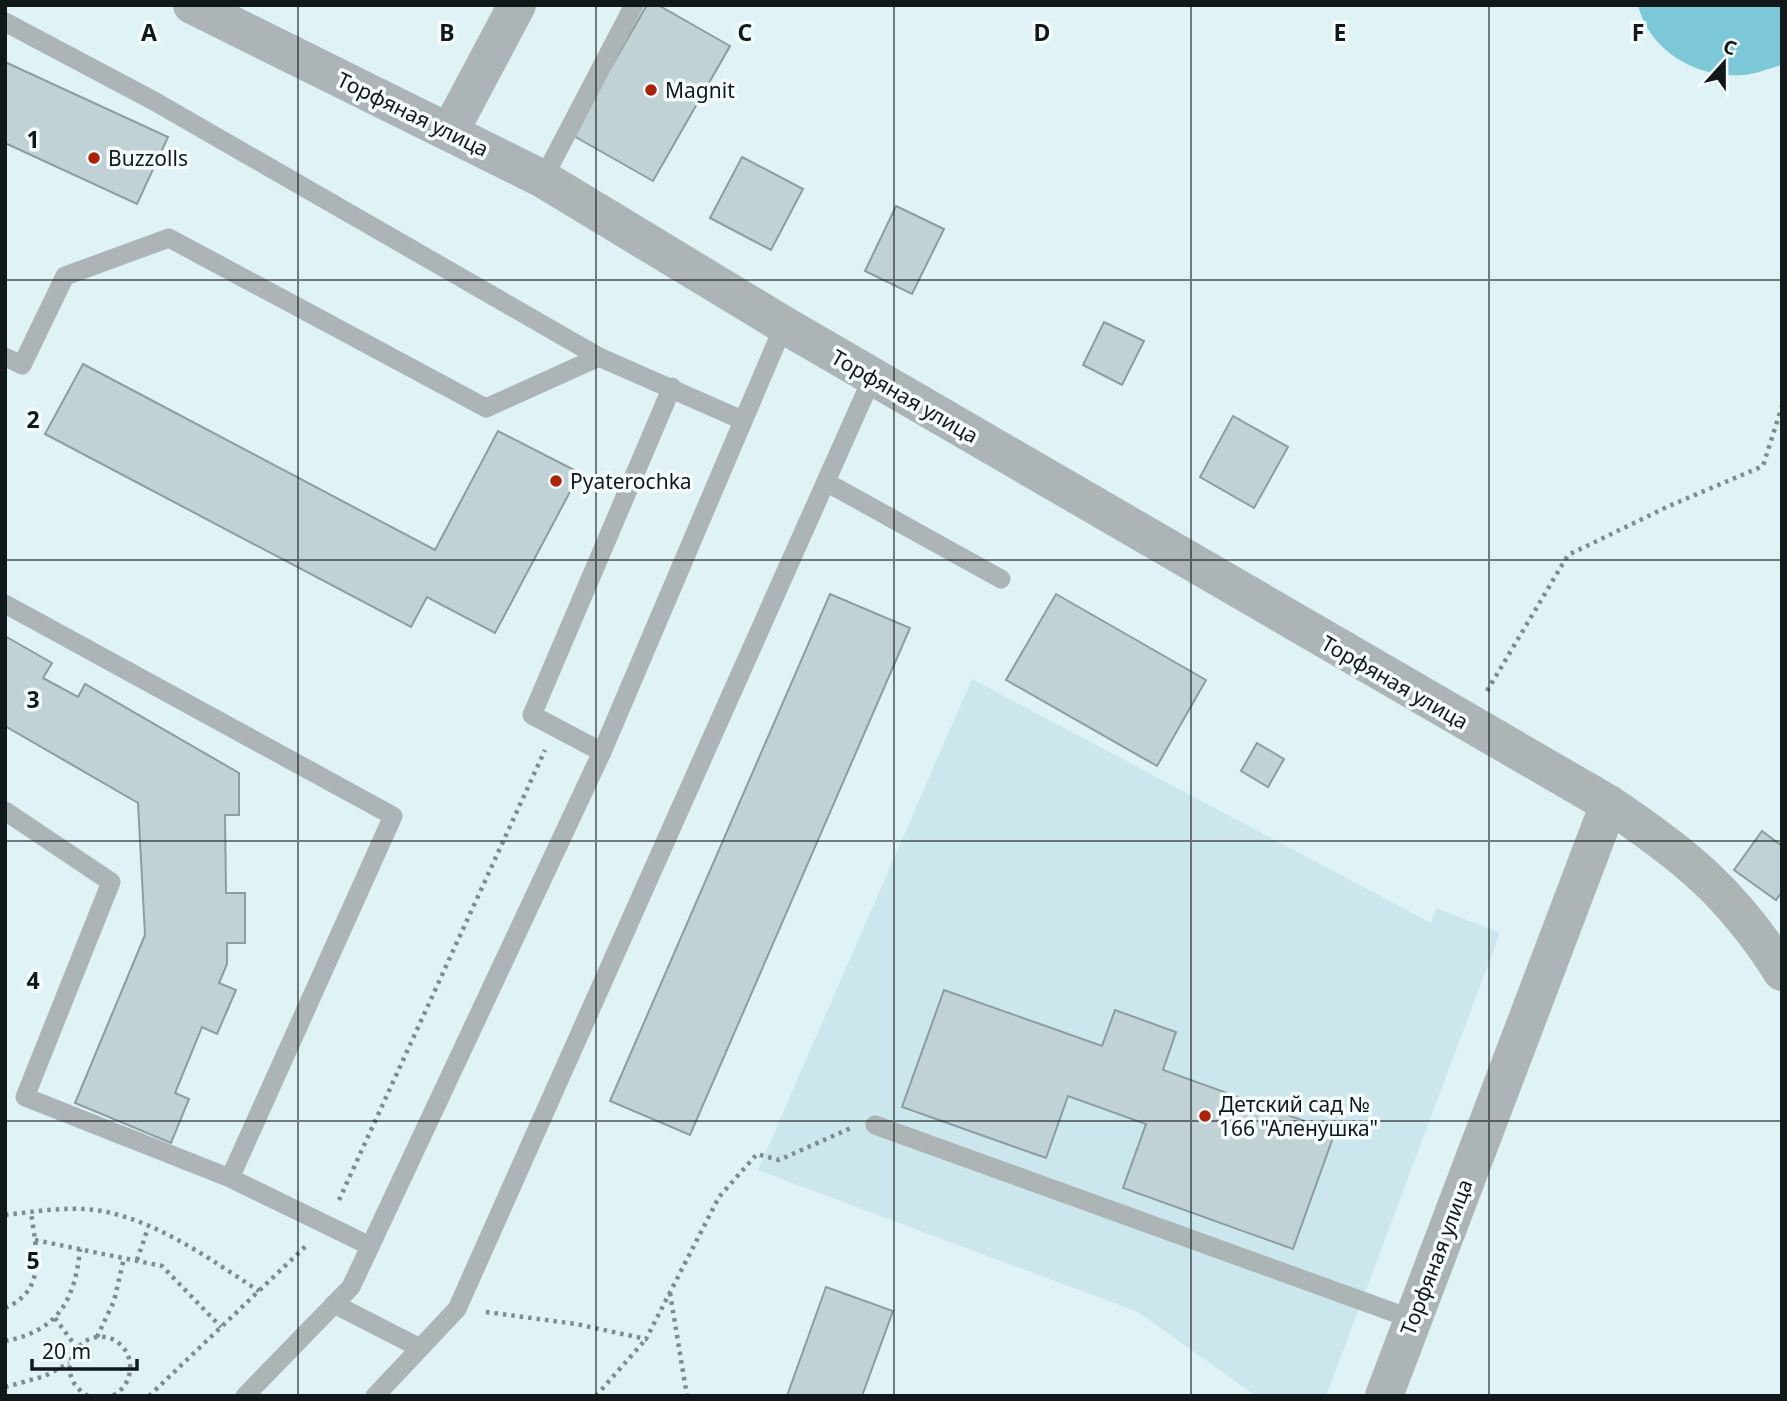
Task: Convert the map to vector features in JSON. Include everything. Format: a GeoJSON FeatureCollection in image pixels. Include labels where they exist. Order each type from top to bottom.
{"type":"FeatureCollection","features":[{"type":"Feature","properties":{"kind":"street","name":"Торфяная улица"},"geometry":{"type":"LineString","coordinates":[[192,5],[543,179],[784,325],[1467,724],[1609,804],[1677,850],[1712,883],[1738,910],[1782,972]]}},
{"type":"Feature","properties":{"kind":"street"},"geometry":{"type":"LineString","coordinates":[[450,131],[517,5]]}},
{"type":"Feature","properties":{"kind":"street","name":"Торфяная улица"},"geometry":{"type":"LineString","coordinates":[[1384,1396],[1609,804]]}},
{"type":"Feature","properties":{"kind":"lane"},"geometry":{"type":"LineString","coordinates":[[543,179],[634,5]]}},
{"type":"Feature","properties":{"kind":"lane"},"geometry":{"type":"LineString","coordinates":[[5,22],[154,101],[599,357],[742,420]]}},
{"type":"Feature","properties":{"kind":"lane"},"geometry":{"type":"LineString","coordinates":[[5,357],[22,365],[65,276],[169,239],[486,408],[599,357]]}},
{"type":"Feature","properties":{"kind":"lane"},"geometry":{"type":"LineString","coordinates":[[245,1396],[351,1287],[368,1245],[602,752],[784,325]]}},
{"type":"Feature","properties":{"kind":"lane"},"geometry":{"type":"LineString","coordinates":[[375,1396],[457,1309],[873,376]]}},
{"type":"Feature","properties":{"kind":"lane"},"geometry":{"type":"LineString","coordinates":[[602,752],[533,715],[672,387]]}},
{"type":"Feature","properties":{"kind":"lane"},"geometry":{"type":"LineString","coordinates":[[826,482],[1001,579]]}},
{"type":"Feature","properties":{"kind":"lane"},"geometry":{"type":"LineString","coordinates":[[5,604],[393,816],[230,1178]]}},
{"type":"Feature","properties":{"kind":"lane"},"geometry":{"type":"LineString","coordinates":[[5,811],[111,882],[25,1097],[230,1178],[368,1245]]}},
{"type":"Feature","properties":{"kind":"lane"},"geometry":{"type":"LineString","coordinates":[[875,1125],[1412,1319]]}},
{"type":"Feature","properties":{"kind":"lane"},"geometry":{"type":"LineString","coordinates":[[334,1304],[420,1348]]}},
{"type":"Feature","properties":{"kind":"path"},"geometry":{"type":"LineString","coordinates":[[1467,724],[1568,555],[1669,506],[1763,466],[1782,406]]}},
{"type":"Feature","properties":{"kind":"path"},"geometry":{"type":"LineString","coordinates":[[149,1396],[327,1226],[555,726]]}},
{"type":"Feature","properties":{"kind":"path"},"geometry":{"type":"LineString","coordinates":[[596,1396],[646,1339],[719,1197],[757,1154],[779,1160],[847,1129],[875,1125]]}},
{"type":"Feature","properties":{"kind":"path"},"geometry":{"type":"LineString","coordinates":[[5,1215],[69,1209],[108,1212],[193,1248],[259,1291]]}},
{"type":"Feature","properties":{"kind":"path"},"geometry":{"type":"LineString","coordinates":[[5,1308],[18,1303],[29,1293],[37,1260],[31,1212]]}},
{"type":"Feature","properties":{"kind":"path"},"geometry":{"type":"LineString","coordinates":[[137,1260],[148,1228]]}},
{"type":"Feature","properties":{"kind":"path"},"geometry":{"type":"LineString","coordinates":[[35,1240],[162,1266],[221,1327]]}},
{"type":"Feature","properties":{"kind":"path"},"geometry":{"type":"LineString","coordinates":[[5,1341],[38,1330],[55,1318],[67,1304],[77,1281],[80,1250]]}},
{"type":"Feature","properties":{"kind":"path"},"geometry":{"type":"LineString","coordinates":[[88,1396],[73,1383],[70,1363],[77,1348],[97,1337],[114,1301],[124,1258]]}},
{"type":"Feature","properties":{"kind":"path"},"geometry":{"type":"LineString","coordinates":[[670,1292],[687,1396]]}},
{"type":"Feature","properties":{"kind":"path"},"geometry":{"type":"LineString","coordinates":[[457,1309],[576,1324],[646,1339]]}},
{"type":"Feature","properties":{"kind":"path"},"geometry":{"type":"LineString","coordinates":[[55,1318],[77,1348]]}},
{"type":"Feature","properties":{"kind":"path"},"geometry":{"type":"LineString","coordinates":[[97,1337],[117,1342],[129,1357],[129,1377],[125,1386],[112,1396]]}},
{"type":"Feature","properties":{"kind":"path"},"geometry":{"type":"LineString","coordinates":[[5,1387],[45,1377],[70,1363]]}},
{"type":"Feature","properties":{"kind":"shaded area"},"geometry":{"type":"Polygon","coordinates":[[[1638,5],[1782,5],[1782,65],[1744,75],[1727,75],[1694,67],[1678,59],[1653,36],[1638,5]]]}},
{"type":"Feature","properties":{"kind":"shaded area"},"geometry":{"type":"Polygon","coordinates":[[[972,679],[1431,923],[1436,908],[1500,933],[1326,1396],[1256,1396],[1138,1312],[758,1170],[972,679]]]}},
{"type":"Feature","properties":{"kind":"building","name":"Magnit"},"geometry":{"type":"Polygon","coordinates":[[[647,5],[658,5],[730,46],[653,181],[572,135],[647,5]]]}},
{"type":"Feature","properties":{"kind":"building"},"geometry":{"type":"Polygon","coordinates":[[[5,62],[168,137],[137,204],[5,143],[5,62]]]}},
{"type":"Feature","properties":{"kind":"building"},"geometry":{"type":"Polygon","coordinates":[[[742,157],[803,189],[771,250],[710,218],[742,157]]]}},
{"type":"Feature","properties":{"kind":"building"},"geometry":{"type":"Polygon","coordinates":[[[896,206],[944,229],[912,294],[865,271],[896,206]]]}},
{"type":"Feature","properties":{"kind":"building"},"geometry":{"type":"Polygon","coordinates":[[[1104,322],[1144,341],[1122,385],[1083,365],[1104,322]]]}},
{"type":"Feature","properties":{"kind":"building"},"geometry":{"type":"Polygon","coordinates":[[[83,364],[435,550],[498,431],[580,473],[495,633],[427,597],[411,627],[45,434],[83,364]]]}},
{"type":"Feature","properties":{"kind":"building"},"geometry":{"type":"Polygon","coordinates":[[[1233,416],[1288,447],[1254,508],[1200,477],[1233,416]]]}},
{"type":"Feature","properties":{"kind":"building"},"geometry":{"type":"Polygon","coordinates":[[[830,594],[910,628],[690,1135],[610,1101],[830,594]]]}},
{"type":"Feature","properties":{"kind":"building"},"geometry":{"type":"Polygon","coordinates":[[[1056,594],[1206,680],[1157,766],[1006,680],[1056,594]]]}},
{"type":"Feature","properties":{"kind":"building"},"geometry":{"type":"Polygon","coordinates":[[[5,636],[52,663],[43,678],[78,697],[85,684],[239,773],[239,815],[225,815],[226,893],[245,893],[245,943],[227,943],[227,964],[219,983],[236,990],[217,1034],[202,1027],[175,1093],[189,1099],[171,1143],[75,1103],[145,935],[138,803],[5,726],[5,636]]]}},
{"type":"Feature","properties":{"kind":"building"},"geometry":{"type":"Polygon","coordinates":[[[1257,743],[1284,759],[1268,787],[1241,771],[1257,743]]]}},
{"type":"Feature","properties":{"kind":"building"},"geometry":{"type":"Polygon","coordinates":[[[1762,831],[1782,846],[1782,892],[1776,900],[1734,870],[1762,831]]]}},
{"type":"Feature","properties":{"kind":"building","name":"Детский сад № 166 \"Аленушка\""},"geometry":{"type":"Polygon","coordinates":[[[944,990],[1102,1046],[1115,1010],[1176,1032],[1163,1070],[1335,1132],[1293,1249],[1123,1188],[1146,1124],[1068,1096],[1046,1158],[902,1107],[944,990]]]}},
{"type":"Feature","properties":{"kind":"building"},"geometry":{"type":"Polygon","coordinates":[[[826,1287],[893,1311],[862,1396],[787,1396],[826,1287]]]}},
{"type":"Feature","properties":{"kind":"place","name":"Magnit"},"geometry":{"type":"Point","coordinates":[651,90]}},
{"type":"Feature","properties":{"kind":"place","name":"Buzzolls"},"geometry":{"type":"Point","coordinates":[94,158]}},
{"type":"Feature","properties":{"kind":"place","name":"Pyaterochka"},"geometry":{"type":"Point","coordinates":[556,481]}},
{"type":"Feature","properties":{"kind":"place","name":"Детский сад № 166 \"Аленушка\""},"geometry":{"type":"Point","coordinates":[1205,1116]}}]}
